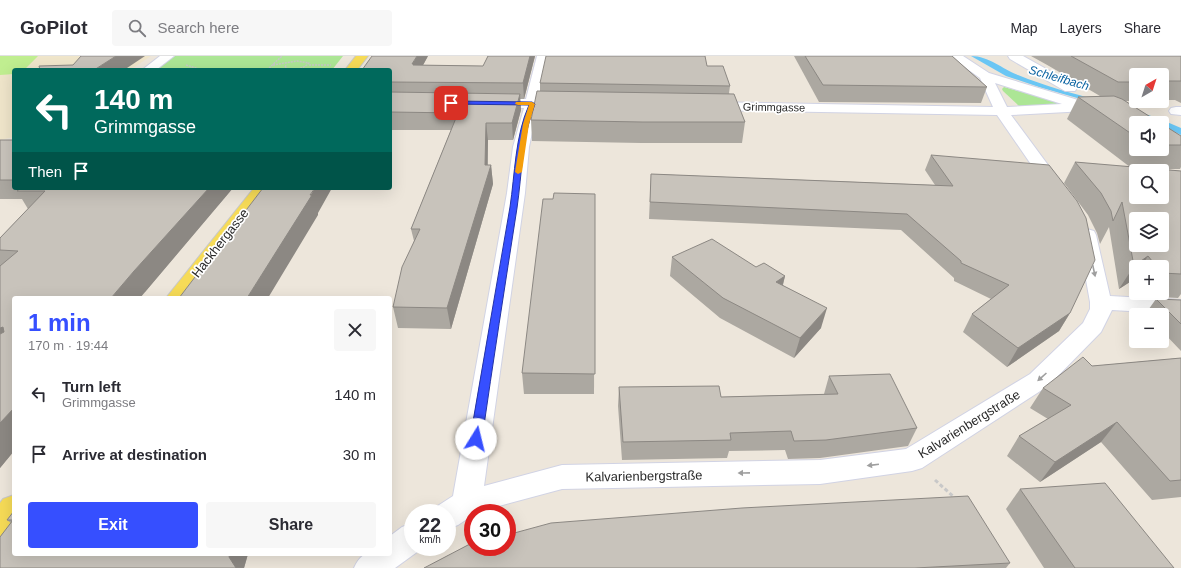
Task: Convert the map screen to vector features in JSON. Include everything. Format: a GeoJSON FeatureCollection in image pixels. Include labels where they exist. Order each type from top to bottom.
{"type":"FeatureCollection","features":[{"type":"Feature","properties":{"kind":"main road"},"geometry":{"type":"LineString","coordinates":[[353,68],[362,56]]}},
{"type":"Feature","properties":{"kind":"main road","name":"Hackhergasse"},"geometry":{"type":"LineString","coordinates":[[179,296],[261,190]]}},
{"type":"Feature","properties":{"kind":"main road"},"geometry":{"type":"LineString","coordinates":[[0,526],[12,511]]}},
{"type":"Feature","properties":{"kind":"street"},"geometry":{"type":"LineString","coordinates":[[151,68],[168,56]]}},
{"type":"Feature","properties":{"kind":"street"},"geometry":{"type":"LineString","coordinates":[[457,509],[516,193],[521,147],[543,56]]}},
{"type":"Feature","properties":{"kind":"street"},"geometry":{"type":"LineString","coordinates":[[955,56],[985,76]]}},
{"type":"Feature","properties":{"kind":"street"},"geometry":{"type":"LineString","coordinates":[[1014,56],[1070,88]]}},
{"type":"Feature","properties":{"kind":"street","name":"Grimmgasse"},"geometry":{"type":"LineString","coordinates":[[695,106],[1002,111],[1092,109],[985,76]]}},
{"type":"Feature","properties":{"kind":"street","name":"Kalvarienbergstraße"},"geometry":{"type":"LineString","coordinates":[[457,509],[562,477],[820,472],[912,460],[1039,380],[1094,327],[1101,309],[1101,302],[1087,234],[1073,210],[1016,134],[1002,111],[985,76]]}},
{"type":"Feature","properties":{"kind":"street"},"geometry":{"type":"LineString","coordinates":[[474,103],[579,104]]}},
{"type":"Feature","properties":{"kind":"street"},"geometry":{"type":"LineString","coordinates":[[1101,302],[1181,307]]}},
{"type":"Feature","properties":{"kind":"street"},"geometry":{"type":"LineString","coordinates":[[392,553],[404,544]]}},
{"type":"Feature","properties":{"kind":"street"},"geometry":{"type":"LineString","coordinates":[[370,568],[387,556]]}},
{"type":"Feature","properties":{"kind":"path"},"geometry":{"type":"LineString","coordinates":[[269,68],[282,56]]}},
{"type":"Feature","properties":{"kind":"path"},"geometry":{"type":"LineString","coordinates":[[273,65],[303,61],[307,62],[309,65]]}},
{"type":"Feature","properties":{"kind":"path"},"geometry":{"type":"LineString","coordinates":[[285,68],[286,64]]}},
{"type":"Feature","properties":{"kind":"path"},"geometry":{"type":"LineString","coordinates":[[304,68],[309,65],[333,65]]}},
{"type":"Feature","properties":{"kind":"path"},"geometry":{"type":"LineString","coordinates":[[1126,105],[1147,106],[1179,111]]}},
{"type":"Feature","properties":{"kind":"path"},"geometry":{"type":"LineString","coordinates":[[912,460],[961,504]]}},
{"type":"Feature","properties":{"kind":"shaded area"},"geometry":{"type":"Polygon","coordinates":[[[0,56],[151,56],[133,68],[12,68],[12,137],[0,140],[0,56]]]}},
{"type":"Feature","properties":{"kind":"green space"},"geometry":{"type":"Polygon","coordinates":[[[0,56],[38,56],[26,68],[12,68],[12,74],[0,75],[0,56]]]}},
{"type":"Feature","properties":{"kind":"green space"},"geometry":{"type":"Polygon","coordinates":[[[168,56],[343,56],[334,68],[151,68],[168,56]]]}},
{"type":"Feature","properties":{"kind":"green space"},"geometry":{"type":"Polygon","coordinates":[[[1004,87],[1058,102],[1065,106],[1019,106],[1003,91],[1002,89],[1004,87]]]}},
{"type":"Feature","properties":{"kind":"water"},"geometry":{"type":"Polygon","coordinates":[[[971,56],[990,60],[1012,72],[1038,83],[1121,106],[1150,116],[1134,116],[1006,76],[971,56]]]}},
{"type":"Feature","properties":{"kind":"water"},"geometry":{"type":"Polygon","coordinates":[[[1169,123],[1181,128],[1181,135],[1169,129],[1169,123]]]}},
{"type":"Feature","properties":{"kind":"building"},"geometry":{"type":"Polygon","coordinates":[[[81,56],[116,56],[97,68],[40,68],[39,66],[73,65],[81,56]]]}},
{"type":"Feature","properties":{"kind":"building"},"geometry":{"type":"Polygon","coordinates":[[[372,56],[417,56],[412,64],[414,64],[413,65],[483,66],[488,56],[530,56],[523,83],[392,82],[392,68],[363,68],[372,56]]]}},
{"type":"Feature","properties":{"kind":"building"},"geometry":{"type":"Polygon","coordinates":[[[546,56],[705,56],[707,66],[723,66],[730,86],[540,83],[546,56]]]}},
{"type":"Feature","properties":{"kind":"building"},"geometry":{"type":"Polygon","coordinates":[[[805,56],[952,56],[987,87],[823,85],[805,56]]]}},
{"type":"Feature","properties":{"kind":"building"},"geometry":{"type":"Polygon","coordinates":[[[1071,56],[1181,56],[1181,81],[1169,81],[1169,68],[1129,68],[1129,82],[1118,82],[1071,56]]]}},
{"type":"Feature","properties":{"kind":"building"},"geometry":{"type":"Polygon","coordinates":[[[537,91],[734,94],[745,122],[531,120],[537,91]]]}},
{"type":"Feature","properties":{"kind":"building"},"geometry":{"type":"Polygon","coordinates":[[[392,92],[520,94],[512,123],[486,123],[485,165],[491,165],[447,308],[393,307],[402,267],[420,229],[411,229],[458,113],[392,112],[392,92]]]}},
{"type":"Feature","properties":{"kind":"building"},"geometry":{"type":"Polygon","coordinates":[[[1114,96],[1129,103],[1129,108],[1136,108],[1149,116],[1129,116],[1129,132],[1078,97],[1114,96]]]}},
{"type":"Feature","properties":{"kind":"building"},"geometry":{"type":"Polygon","coordinates":[[[1169,128],[1181,136],[1181,145],[1169,145],[1169,128]]]}},
{"type":"Feature","properties":{"kind":"building"},"geometry":{"type":"Polygon","coordinates":[[[0,140],[12,140],[12,180],[0,180],[0,140]]]}},
{"type":"Feature","properties":{"kind":"building"},"geometry":{"type":"Polygon","coordinates":[[[931,155],[1049,165],[1077,201],[1086,218],[1095,260],[1070,313],[1018,348],[972,314],[1009,285],[961,263],[961,261],[907,214],[650,202],[651,174],[953,186],[931,155]]]}},
{"type":"Feature","properties":{"kind":"building"},"geometry":{"type":"Polygon","coordinates":[[[1075,162],[1129,167],[1129,204],[1169,204],[1169,170],[1181,171],[1181,274],[1169,273],[1169,260],[1151,260],[1148,256],[1142,260],[1133,260],[1131,252],[1169,252],[1169,212],[1129,212],[1129,239],[1122,202],[1113,221],[1111,211],[1101,193],[1075,162]]]}},
{"type":"Feature","properties":{"kind":"building"},"geometry":{"type":"Polygon","coordinates":[[[207,190],[113,296],[12,296],[12,410],[0,423],[0,334],[4,332],[3,327],[0,328],[0,266],[18,251],[0,250],[0,238],[45,191],[17,191],[207,190]]]}},
{"type":"Feature","properties":{"kind":"building"},"geometry":{"type":"Polygon","coordinates":[[[261,190],[314,190],[310,195],[312,195],[248,296],[181,296],[261,190]]]}},
{"type":"Feature","properties":{"kind":"building"},"geometry":{"type":"Polygon","coordinates":[[[554,193],[595,194],[595,374],[522,373],[543,199],[553,199],[554,193]]]}},
{"type":"Feature","properties":{"kind":"building"},"geometry":{"type":"Polygon","coordinates":[[[712,239],[756,267],[764,263],[785,276],[776,282],[827,308],[800,338],[723,298],[672,257],[712,239]]]}},
{"type":"Feature","properties":{"kind":"building"},"geometry":{"type":"Polygon","coordinates":[[[1157,300],[1181,300],[1181,324],[1169,312],[1169,308],[1165,308],[1157,300]]]}},
{"type":"Feature","properties":{"kind":"building"},"geometry":{"type":"Polygon","coordinates":[[[1083,357],[1092,366],[1181,358],[1181,480],[1170,481],[1117,422],[1055,462],[1019,436],[1071,405],[1043,388],[1083,357]]]}},
{"type":"Feature","properties":{"kind":"building"},"geometry":{"type":"Polygon","coordinates":[[[890,374],[917,428],[826,440],[794,441],[791,431],[730,433],[731,440],[623,442],[619,387],[719,386],[721,397],[838,394],[829,376],[890,374]]]}},
{"type":"Feature","properties":{"kind":"building"},"geometry":{"type":"Polygon","coordinates":[[[1105,483],[1174,568],[1075,568],[1020,489],[1105,483]]]}},
{"type":"Feature","properties":{"kind":"building"},"geometry":{"type":"Polygon","coordinates":[[[968,496],[1010,563],[915,568],[424,568],[447,556],[456,556],[456,551],[464,547],[464,556],[516,556],[516,533],[551,523],[742,508],[968,496]]]}},
{"type":"Feature","properties":{"kind":"building"},"geometry":{"type":"Polygon","coordinates":[[[12,514],[12,520],[7,520],[12,514]]]}},
{"type":"Feature","properties":{"kind":"building"},"geometry":{"type":"Polygon","coordinates":[[[12,521],[12,556],[229,556],[236,568],[0,568],[0,537],[12,521]]]}},
{"type":"Feature","properties":{"kind":"slow traffic"},"geometry":{"type":"LineString","coordinates":[[518,104],[532,104],[528,113],[521,147],[518,172]]}},
{"type":"Feature","properties":{"kind":"route"},"geometry":{"type":"LineString","coordinates":[[451,103],[532,104],[528,113],[521,147],[516,193],[476,439]]}},
{"type":"Feature","properties":{"kind":"water label","name":"Schleifbach"},"geometry":{"type":"Point","coordinates":[1059,78]}}]}
